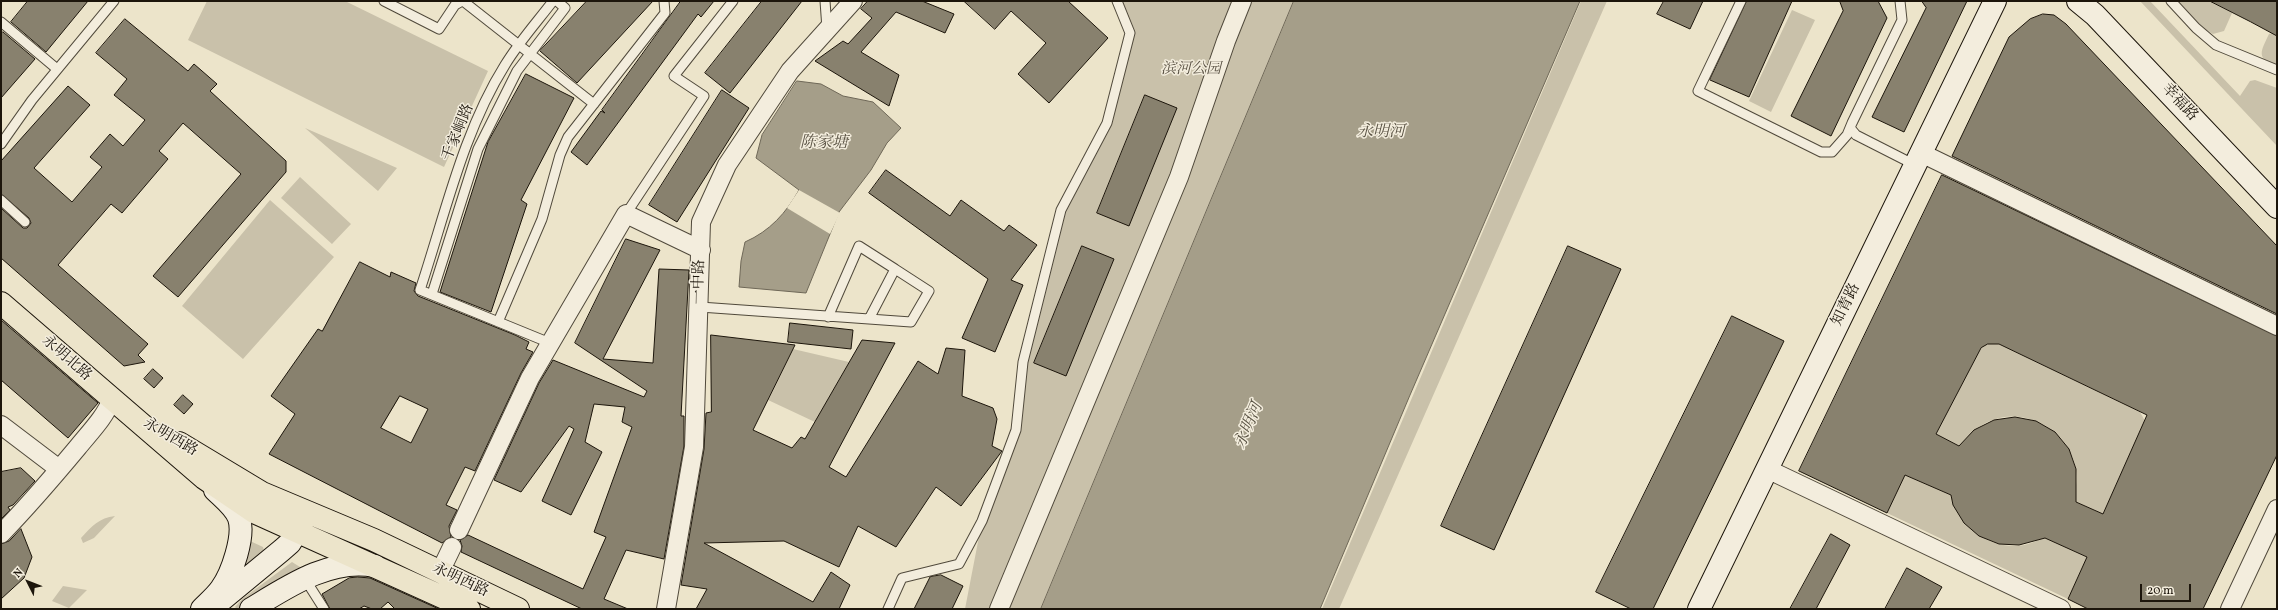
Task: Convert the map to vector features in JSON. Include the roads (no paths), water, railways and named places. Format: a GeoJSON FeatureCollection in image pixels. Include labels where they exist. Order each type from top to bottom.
{"type":"FeatureCollection","features":[{"type":"Feature","properties":{"kind":"main road","name":"知青路"},"geometry":{"type":"LineString","coordinates":[[1699,609],[1995,1]]}},
{"type":"Feature","properties":{"kind":"main road","name":"幸福路"},"geometry":{"type":"LineString","coordinates":[[2078,1],[2095,15],[2277,207]]}},
{"type":"Feature","properties":{"kind":"main road","name":"永明北路"},"geometry":{"type":"LineString","coordinates":[[1,303],[132,415]]}},
{"type":"Feature","properties":{"kind":"main road","name":"永明西路"},"geometry":{"type":"LineString","coordinates":[[132,415],[199,473],[254,512],[374,540],[518,609]]}},
{"type":"Feature","properties":{"kind":"main road","name":"永明西路"},"geometry":{"type":"LineString","coordinates":[[132,415],[262,493],[309,525],[376,566],[469,609]]}},
{"type":"Feature","properties":{"kind":"main road"},"geometry":{"type":"LineString","coordinates":[[199,473],[232,507],[239,519],[236,554],[228,577],[221,590],[202,609]]}},
{"type":"Feature","properties":{"kind":"main road"},"geometry":{"type":"LineString","coordinates":[[210,609],[282,550],[309,525]]}},
{"type":"Feature","properties":{"kind":"main road"},"geometry":{"type":"LineString","coordinates":[[222,609],[299,548],[309,525]]}},
{"type":"Feature","properties":{"kind":"main road"},"geometry":{"type":"LineString","coordinates":[[251,609],[305,579],[346,564],[363,563],[376,566]]}},
{"type":"Feature","properties":{"kind":"street","name":"一中路"},"geometry":{"type":"LineString","coordinates":[[666,609],[694,447],[700,306],[701,222],[727,165],[790,71],[852,1]]}},
{"type":"Feature","properties":{"kind":"street"},"geometry":{"type":"LineString","coordinates":[[1184,163],[1226,41],[1242,1]]}},
{"type":"Feature","properties":{"kind":"street"},"geometry":{"type":"LineString","coordinates":[[999,609],[1184,163],[1255,1]]}},
{"type":"Feature","properties":{"kind":"street"},"geometry":{"type":"LineString","coordinates":[[1918,159],[2277,326]]}},
{"type":"Feature","properties":{"kind":"street"},"geometry":{"type":"LineString","coordinates":[[459,530],[530,378],[626,214],[701,250]]}},
{"type":"Feature","properties":{"kind":"street"},"geometry":{"type":"LineString","coordinates":[[1,534],[34,500],[59,470],[107,411],[112,399]]}},
{"type":"Feature","properties":{"kind":"street"},"geometry":{"type":"LineString","coordinates":[[1,425],[59,470]]}},
{"type":"Feature","properties":{"kind":"street"},"geometry":{"type":"LineString","coordinates":[[1767,469],[2061,609]]}},
{"type":"Feature","properties":{"kind":"street"},"geometry":{"type":"LineString","coordinates":[[2230,609],[2277,509]]}},
{"type":"Feature","properties":{"kind":"street"},"geometry":{"type":"LineString","coordinates":[[440,572],[452,547]]}},
{"type":"Feature","properties":{"kind":"lane"},"geometry":{"type":"LineString","coordinates":[[1,144],[32,100],[114,1]]}},
{"type":"Feature","properties":{"kind":"lane"},"geometry":{"type":"LineString","coordinates":[[384,1],[439,29],[455,5],[463,1],[594,104]]}},
{"type":"Feature","properties":{"kind":"lane","name":"千家峒路"},"geometry":{"type":"LineString","coordinates":[[553,1],[506,64],[464,152],[420,290],[432,294],[478,149],[517,71],[565,8],[557,1]]}},
{"type":"Feature","properties":{"kind":"lane"},"geometry":{"type":"LineString","coordinates":[[498,322],[542,219],[564,145],[665,13],[664,1]]}},
{"type":"Feature","properties":{"kind":"lane"},"geometry":{"type":"LineString","coordinates":[[626,214],[704,96],[674,76],[733,1]]}},
{"type":"Feature","properties":{"kind":"lane"},"geometry":{"type":"LineString","coordinates":[[825,1],[827,29]]}},
{"type":"Feature","properties":{"kind":"lane"},"geometry":{"type":"LineString","coordinates":[[888,609],[902,578],[959,564],[984,514],[1016,430],[1023,362],[1060,210],[1107,123],[1130,33],[1117,1]]}},
{"type":"Feature","properties":{"kind":"lane"},"geometry":{"type":"LineString","coordinates":[[1741,1],[1698,91],[1821,152],[1832,152],[1851,130],[1852,123],[1902,20],[1900,1]]}},
{"type":"Feature","properties":{"kind":"lane"},"geometry":{"type":"LineString","coordinates":[[2171,1],[2196,28],[2216,44],[2277,70]]}},
{"type":"Feature","properties":{"kind":"lane"},"geometry":{"type":"LineString","coordinates":[[1,22],[57,69]]}},
{"type":"Feature","properties":{"kind":"lane"},"geometry":{"type":"LineString","coordinates":[[1851,130],[1856,135],[1918,159]]}},
{"type":"Feature","properties":{"kind":"lane"},"geometry":{"type":"LineString","coordinates":[[1,200],[25,222]]}},
{"type":"Feature","properties":{"kind":"lane"},"geometry":{"type":"LineString","coordinates":[[700,306],[828,317],[910,322],[929,291],[859,246],[828,317]]}},
{"type":"Feature","properties":{"kind":"lane"},"geometry":{"type":"LineString","coordinates":[[869,319],[895,269]]}},
{"type":"Feature","properties":{"kind":"lane"},"geometry":{"type":"LineString","coordinates":[[432,294],[550,343]]}},
{"type":"Feature","properties":{"kind":"lane"},"geometry":{"type":"LineString","coordinates":[[305,579],[324,609]]}},
{"type":"Feature","properties":{"kind":"water","name":"永明河"},"geometry":{"type":"Polygon","coordinates":[[[1294,1],[1580,1],[1410,395],[1320,609],[1041,609],[1294,1]]]}},
{"type":"Feature","properties":{"kind":"water","name":"陈家塘"},"geometry":{"type":"Polygon","coordinates":[[[797,81],[821,84],[843,96],[873,102],[901,128],[887,143],[871,170],[839,212],[806,293],[739,287],[741,261],[745,242],[754,238],[770,227],[783,214],[799,190],[756,158],[762,135],[797,81]]]}},
{"type":"Feature","properties":{"kind":"park label","name":"滨河公园"},"geometry":{"type":"Point","coordinates":[1191,70]}}]}
